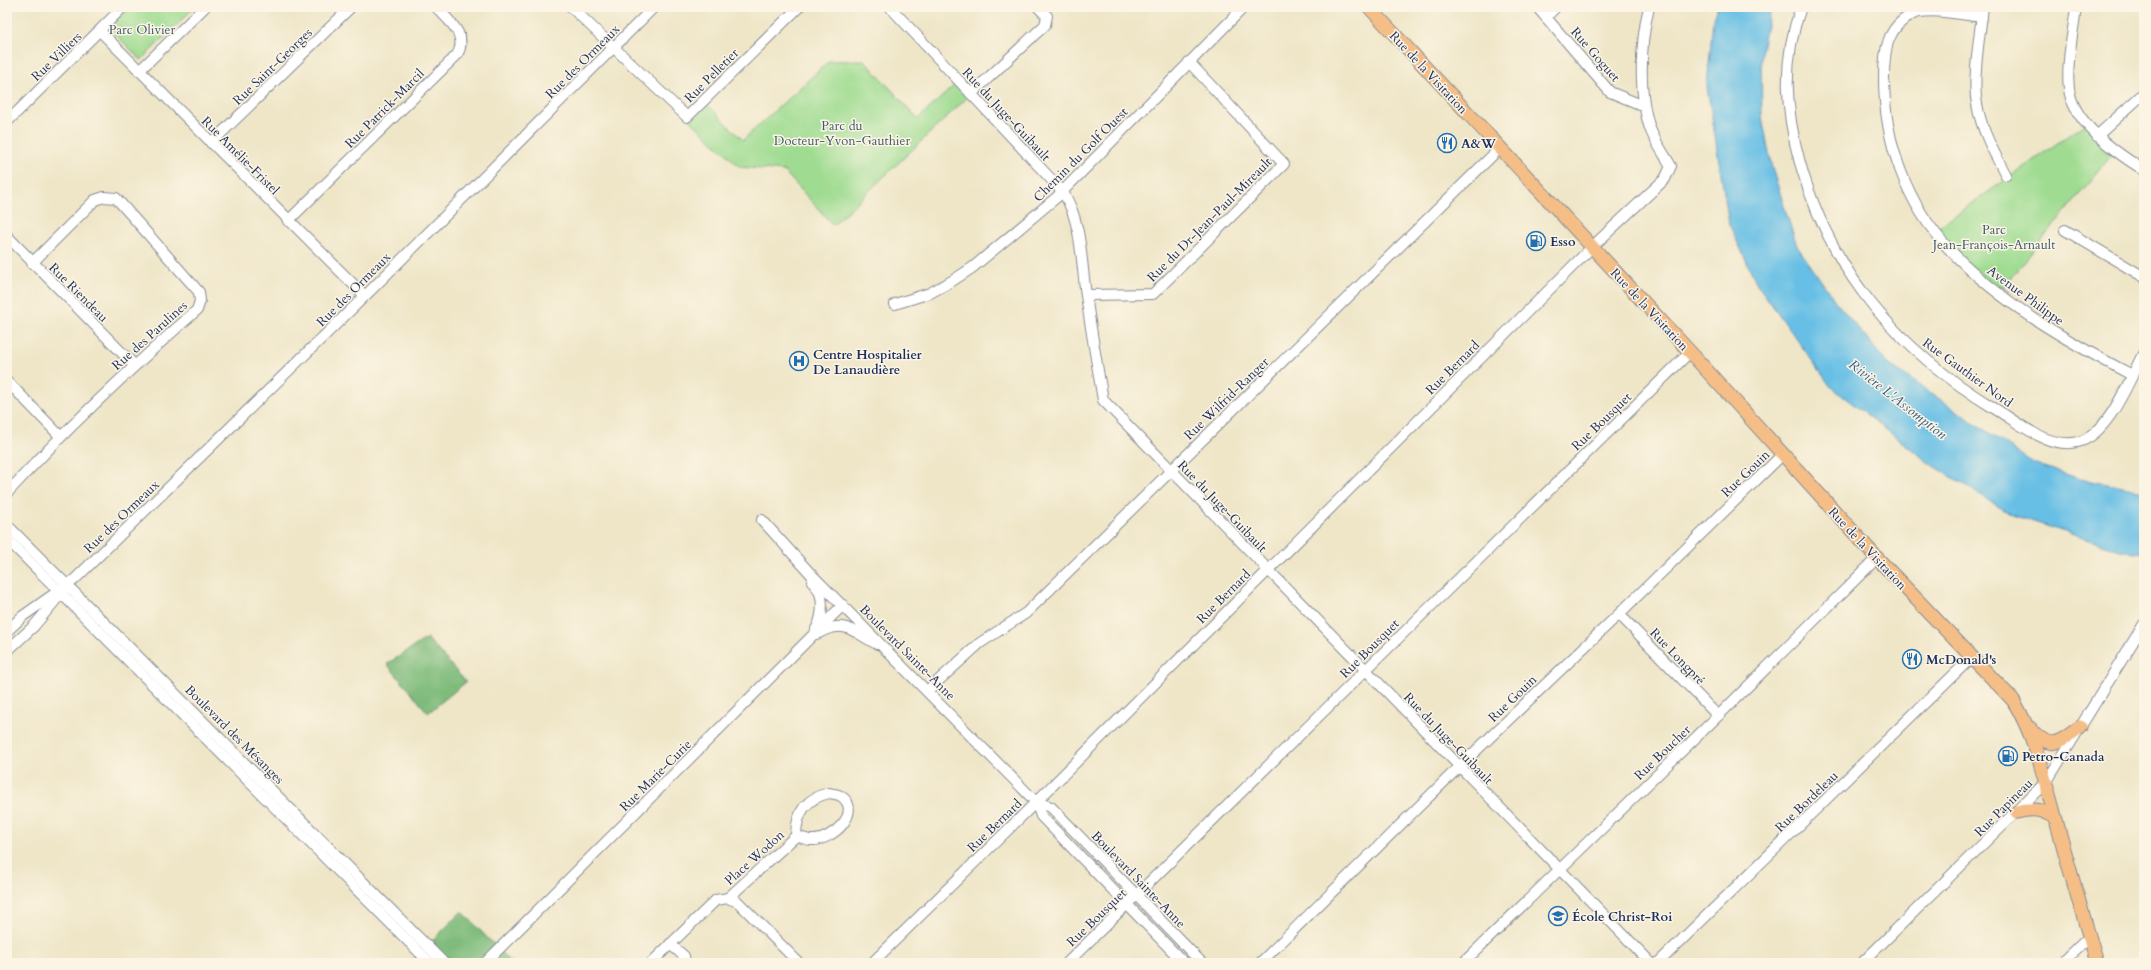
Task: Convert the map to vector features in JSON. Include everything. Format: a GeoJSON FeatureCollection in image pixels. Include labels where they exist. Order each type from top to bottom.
{"type":"FeatureCollection","features":[{"type":"Feature","properties":{"kind":"main road","name":"Rue de la Visitation"},"geometry":{"type":"LineString","coordinates":[[1369,7],[1690,352],[1876,558],[2013,700],[2027,725]]}},
{"type":"Feature","properties":{"kind":"main road"},"geometry":{"type":"LineString","coordinates":[[2027,725],[2039,739],[2049,743],[2059,742],[2080,727]]}},
{"type":"Feature","properties":{"kind":"main road"},"geometry":{"type":"LineString","coordinates":[[2027,725],[2047,781],[2055,818],[2097,963]]}},
{"type":"Feature","properties":{"kind":"main road"},"geometry":{"type":"LineString","coordinates":[[2017,812],[2036,809],[2046,812],[2055,818]]}},
{"type":"Feature","properties":{"kind":"street","name":"Rue Villiers"},"geometry":{"type":"LineString","coordinates":[[7,122],[123,7]]}},
{"type":"Feature","properties":{"kind":"street"},"geometry":{"type":"LineString","coordinates":[[139,71],[204,7]]}},
{"type":"Feature","properties":{"kind":"street","name":"Rue Saint-Georges"},"geometry":{"type":"LineString","coordinates":[[211,143],[352,7]]}},
{"type":"Feature","properties":{"kind":"street","name":"Rue Patrick-Marcil"},"geometry":{"type":"LineString","coordinates":[[288,221],[457,55],[460,46],[460,34],[436,7]]}},
{"type":"Feature","properties":{"kind":"street","name":"Rue Pelletier"},"geometry":{"type":"LineString","coordinates":[[571,7],[687,117],[799,7]]}},
{"type":"Feature","properties":{"kind":"street","name":"Rue des Ormeaux"},"geometry":{"type":"LineString","coordinates":[[7,651],[34,626],[62,590],[365,296],[654,7]]}},
{"type":"Feature","properties":{"kind":"street","name":"Rue du Juge-Guibault"},"geometry":{"type":"LineString","coordinates":[[890,7],[1063,192],[1069,202],[1076,223],[1103,400],[1170,471],[1651,963]]}},
{"type":"Feature","properties":{"kind":"street"},"geometry":{"type":"LineString","coordinates":[[971,94],[1045,26],[1047,16],[1038,7]]}},
{"type":"Feature","properties":{"kind":"street","name":"Chemin du Golf Ouest"},"geometry":{"type":"LineString","coordinates":[[895,304],[930,293],[959,276],[1063,192],[1244,7]]}},
{"type":"Feature","properties":{"kind":"street","name":"Rue Goguet"},"geometry":{"type":"LineString","coordinates":[[1537,7],[1610,92],[1644,106]]}},
{"type":"Feature","properties":{"kind":"street"},"geometry":{"type":"LineString","coordinates":[[1546,17],[1556,7]]}},
{"type":"Feature","properties":{"kind":"street"},"geometry":{"type":"LineString","coordinates":[[1644,106],[1643,30],[1648,7]]}},
{"type":"Feature","properties":{"kind":"street","name":"Rue Gauthier Nord"},"geometry":{"type":"LineString","coordinates":[[1801,7],[1792,31],[1787,62],[1788,96],[1793,140],[1810,197],[1820,221],[1854,282],[1877,311],[1910,345],[1939,370],[1985,403],[2037,434],[2056,442],[2078,442],[2092,436],[2112,411],[2132,375]]}},
{"type":"Feature","properties":{"kind":"street"},"geometry":{"type":"LineString","coordinates":[[2076,7],[2069,76],[2069,91],[2073,104],[2097,136],[2126,160],[2144,170]]}},
{"type":"Feature","properties":{"kind":"street","name":"Avenue Philippe"},"geometry":{"type":"LineString","coordinates":[[1982,12],[1928,11],[1914,14],[1903,20],[1889,35],[1884,53],[1884,107],[1892,148],[1903,176],[1918,208],[1933,231],[1951,251],[1979,277],[2022,311],[2069,342],[2132,375]]}},
{"type":"Feature","properties":{"kind":"street"},"geometry":{"type":"LineString","coordinates":[[1982,12],[1977,65],[1976,104],[1983,127],[2006,175]]}},
{"type":"Feature","properties":{"kind":"street","name":"Rue Amélie-Fristel"},"geometry":{"type":"LineString","coordinates":[[100,31],[288,221],[365,296]]}},
{"type":"Feature","properties":{"kind":"street","name":"Rue du Dr-Jean-Paul-Mireault"},"geometry":{"type":"LineString","coordinates":[[1086,295],[1153,294],[1284,164],[1189,62]]}},
{"type":"Feature","properties":{"kind":"street"},"geometry":{"type":"LineString","coordinates":[[2097,136],[2144,93]]}},
{"type":"Feature","properties":{"kind":"street","name":"Rue Bernard"},"geometry":{"type":"LineString","coordinates":[[872,963],[1036,802],[1592,247],[1665,179],[1671,166],[1651,132],[1644,106]]}},
{"type":"Feature","properties":{"kind":"street","name":"Rue Wilfrid-Ranger"},"geometry":{"type":"LineString","coordinates":[[928,690],[980,643],[1026,613],[1500,148]]}},
{"type":"Feature","properties":{"kind":"street","name":"Rue des Parulines"},"geometry":{"type":"LineString","coordinates":[[7,493],[60,436],[134,365],[197,310],[200,297],[199,292],[116,198],[104,197],[95,200],[32,263]]}},
{"type":"Feature","properties":{"kind":"street"},"geometry":{"type":"LineString","coordinates":[[2065,230],[2144,277]]}},
{"type":"Feature","properties":{"kind":"street","name":"Rue Riendeau"},"geometry":{"type":"LineString","coordinates":[[7,236],[134,365]]}},
{"type":"Feature","properties":{"kind":"street","name":"Rue Bousquet"},"geometry":{"type":"LineString","coordinates":[[1067,963],[1128,905],[1365,669],[1690,352]]}},
{"type":"Feature","properties":{"kind":"street"},"geometry":{"type":"LineString","coordinates":[[2132,375],[2144,352]]}},
{"type":"Feature","properties":{"kind":"street"},"geometry":{"type":"LineString","coordinates":[[7,381],[60,436]]}},
{"type":"Feature","properties":{"kind":"street","name":"Rue Gouin"},"geometry":{"type":"LineString","coordinates":[[1260,963],[1459,767],[1783,454]]}},
{"type":"Feature","properties":{"kind":"street","name":"Boulevard Sainte-Anne"},"geometry":{"type":"LineString","coordinates":[[762,520],[813,575],[928,690],[1036,802],[1041,816],[1184,963]]}},
{"type":"Feature","properties":{"kind":"street","name":"Boulevard des Mésanges"},"geometry":{"type":"LineString","coordinates":[[7,525],[62,590],[430,963]]}},
{"type":"Feature","properties":{"kind":"street","name":"Boulevard des Mésanges"},"geometry":{"type":"LineString","coordinates":[[7,539],[225,742],[444,963]]}},
{"type":"Feature","properties":{"kind":"street","name":"Rue Boucher"},"geometry":{"type":"LineString","coordinates":[[1463,963],[1718,716],[1876,558]]}},
{"type":"Feature","properties":{"kind":"street"},"geometry":{"type":"LineString","coordinates":[[813,575],[812,582],[819,591],[822,611],[820,623],[813,635]]}},
{"type":"Feature","properties":{"kind":"street","name":"Rue des Ormeaux"},"geometry":{"type":"LineString","coordinates":[[7,631],[23,616],[62,590]]}},
{"type":"Feature","properties":{"kind":"street","name":"Rue Marie-Curie"},"geometry":{"type":"LineString","coordinates":[[485,963],[843,605]]}},
{"type":"Feature","properties":{"kind":"street","name":"Rue Longpré"},"geometry":{"type":"LineString","coordinates":[[1619,614],[1718,716]]}},
{"type":"Feature","properties":{"kind":"street","name":"Rue Papineau"},"geometry":{"type":"LineString","coordinates":[[1862,963],[2047,781],[2144,624]]}},
{"type":"Feature","properties":{"kind":"street"},"geometry":{"type":"LineString","coordinates":[[804,644],[828,629],[845,627],[859,632],[867,639],[887,650]]}},
{"type":"Feature","properties":{"kind":"street","name":"Rue Bordeleau"},"geometry":{"type":"LineString","coordinates":[[1658,963],[1972,657]]}},
{"type":"Feature","properties":{"kind":"street","name":"Place Wodon"},"geometry":{"type":"LineString","coordinates":[[651,963],[716,900],[728,898],[796,836],[796,824],[801,814],[808,803],[816,796],[829,793],[841,796],[847,804],[848,814],[846,821],[838,830],[828,837],[812,840],[796,836]]}},
{"type":"Feature","properties":{"kind":"street","name":"Boulevard Sainte-Anne"},"geometry":{"type":"LineString","coordinates":[[1036,802],[1051,807],[1202,963]]}},
{"type":"Feature","properties":{"kind":"street"},"geometry":{"type":"LineString","coordinates":[[728,898],[738,902],[799,963]]}},
{"type":"Feature","properties":{"kind":"street"},"geometry":{"type":"LineString","coordinates":[[2062,963],[2090,937]]}},
{"type":"Feature","properties":{"kind":"street"},"geometry":{"type":"LineString","coordinates":[[670,944],[684,956],[685,963]]}},
{"type":"Feature","properties":{"kind":"green space","name":"Parc Olivier"},"geometry":{"type":"Polygon","coordinates":[[[130,7],[195,7],[141,60],[109,28],[130,7]]]}},
{"type":"Feature","properties":{"kind":"green space","name":"Parc du Docteur-Yvon-Gauthier"},"geometry":{"type":"Polygon","coordinates":[[[864,60],[918,119],[959,81],[971,94],[833,225],[784,171],[740,167],[687,117],[704,101],[743,140],[829,61],[864,60]]]}},
{"type":"Feature","properties":{"kind":"green space","name":"Parc Jean-François-Arnault"},"geometry":{"type":"Polygon","coordinates":[[[2086,123],[2115,151],[1999,292],[1933,231],[2086,123]]]}},
{"type":"Feature","properties":{"kind":"green space"},"geometry":{"type":"Polygon","coordinates":[[[427,638],[466,682],[428,713],[387,664],[427,638]]]}},
{"type":"Feature","properties":{"kind":"green space"},"geometry":{"type":"Polygon","coordinates":[[[462,911],[511,963],[410,963],[462,911]]]}},
{"type":"Feature","properties":{"kind":"water","name":"Rivière L'Assomption"},"geometry":{"type":"Polygon","coordinates":[[[1717,7],[1771,7],[1761,53],[1762,117],[1772,168],[1797,246],[1836,302],[1887,363],[2033,463],[2080,479],[2144,491],[2144,553],[2120,550],[2012,515],[1928,462],[1831,387],[1757,284],[1729,224],[1707,86],[1713,19],[1717,7]]]}},
{"type":"Feature","properties":{"kind":"place","name":"A&W"},"geometry":{"type":"Point","coordinates":[1447,143]}},
{"type":"Feature","properties":{"kind":"place","name":"Esso"},"geometry":{"type":"Point","coordinates":[1536,241]}},
{"type":"Feature","properties":{"kind":"place","name":"Centre Hospitalier De Lanaudière"},"geometry":{"type":"Point","coordinates":[799,361]}},
{"type":"Feature","properties":{"kind":"place","name":"McDonald's"},"geometry":{"type":"Point","coordinates":[1912,659]}},
{"type":"Feature","properties":{"kind":"place","name":"Petro-Canada"},"geometry":{"type":"Point","coordinates":[2008,756]}},
{"type":"Feature","properties":{"kind":"place","name":"École Christ-Roi"},"geometry":{"type":"Point","coordinates":[1558,916]}}]}
